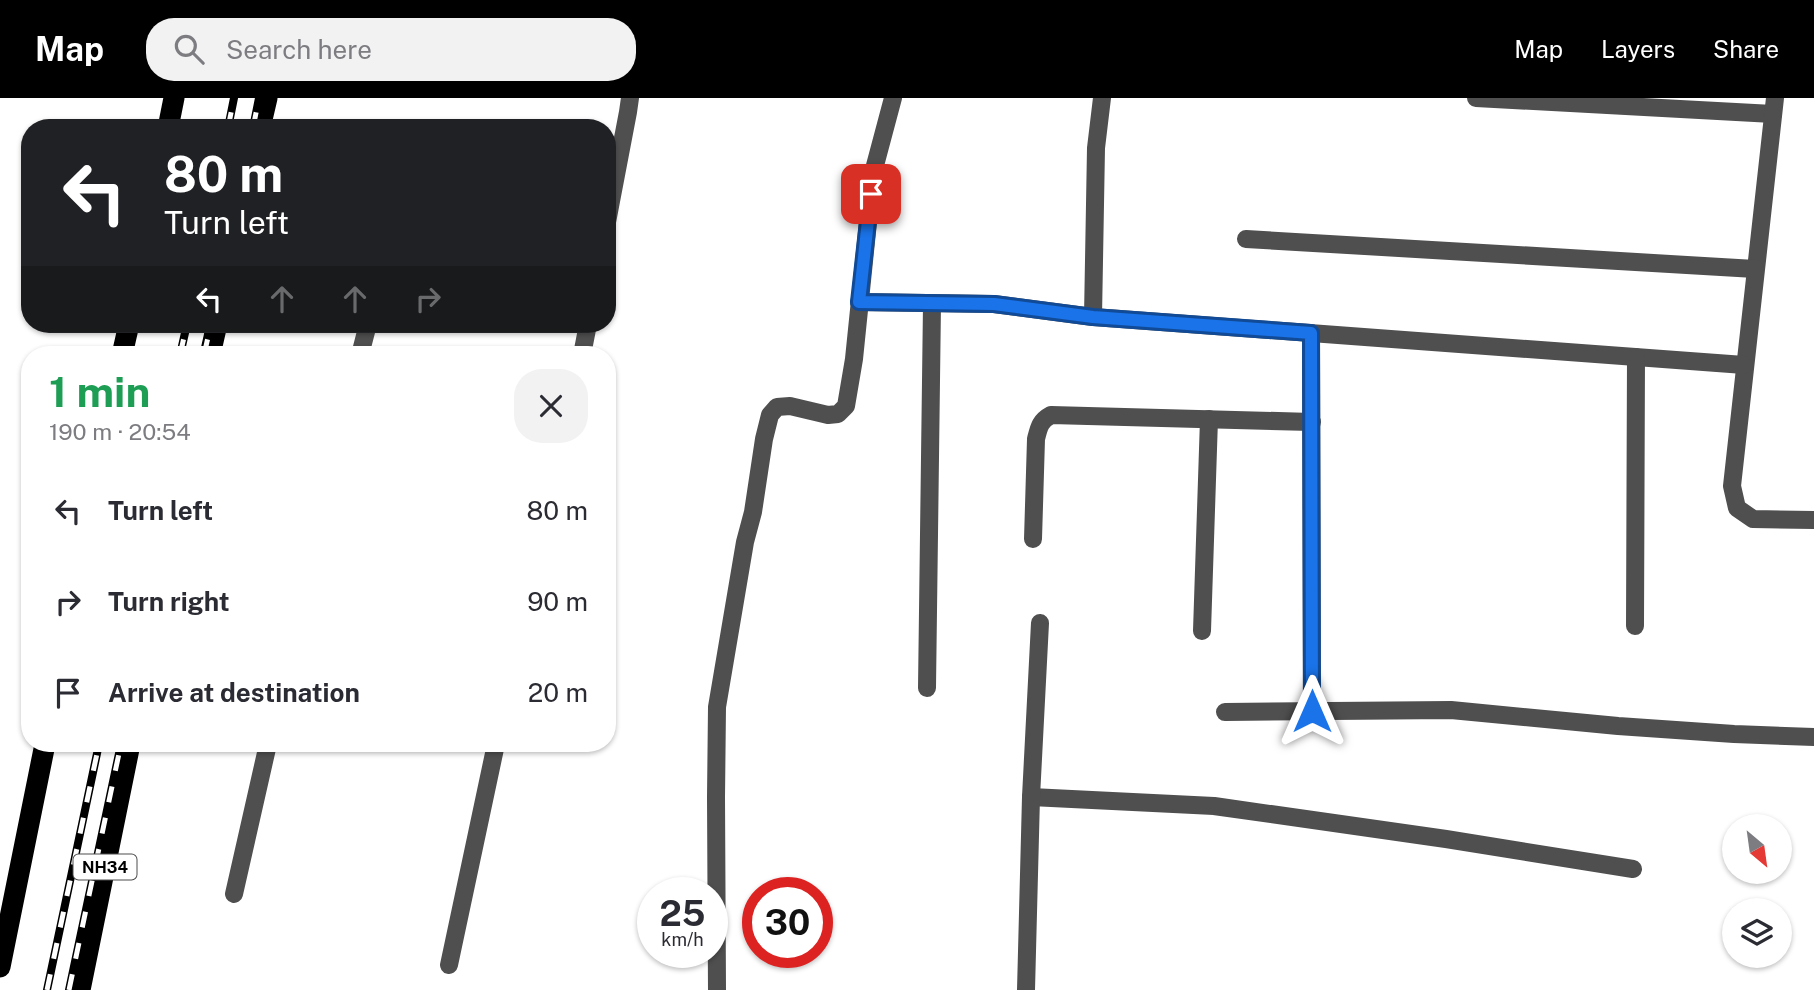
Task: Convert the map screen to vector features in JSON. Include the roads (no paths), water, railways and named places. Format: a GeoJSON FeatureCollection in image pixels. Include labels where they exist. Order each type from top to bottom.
{"type":"FeatureCollection","features":[{"type":"Feature","properties":{"kind":"highway"},"geometry":{"type":"LineString","coordinates":[[170,119],[174,98]]}},
{"type":"Feature","properties":{"kind":"highway"},"geometry":{"type":"LineString","coordinates":[[262,119],[267,98]]}},
{"type":"Feature","properties":{"kind":"highway"},"geometry":{"type":"LineString","coordinates":[[0,967],[43,752]]}},
{"type":"Feature","properties":{"kind":"highway","name":"NH34"},"geometry":{"type":"LineString","coordinates":[[80,990],[128,752]]}},
{"type":"Feature","properties":{"kind":"street"},"geometry":{"type":"LineString","coordinates":[[616,175],[630,98]]}},
{"type":"Feature","properties":{"kind":"street"},"geometry":{"type":"LineString","coordinates":[[717,990],[717,706],[764,439],[770,415],[777,407],[790,406],[828,415],[838,414],[846,406],[854,359],[873,173],[893,98]]}},
{"type":"Feature","properties":{"kind":"street"},"geometry":{"type":"LineString","coordinates":[[1093,317],[1096,148],[1102,98]]}},
{"type":"Feature","properties":{"kind":"street"},"geometry":{"type":"LineString","coordinates":[[1476,98],[1774,106],[1732,486],[1737,508],[1753,519],[1814,520]]}},
{"type":"Feature","properties":{"kind":"street"},"geometry":{"type":"LineString","coordinates":[[1246,239],[1755,269]]}},
{"type":"Feature","properties":{"kind":"street"},"geometry":{"type":"LineString","coordinates":[[859,302],[994,304],[1093,317],[1744,365]]}},
{"type":"Feature","properties":{"kind":"street"},"geometry":{"type":"LineString","coordinates":[[927,688],[932,304]]}},
{"type":"Feature","properties":{"kind":"street"},"geometry":{"type":"LineString","coordinates":[[1311,333],[1312,711]]}},
{"type":"Feature","properties":{"kind":"street"},"geometry":{"type":"LineString","coordinates":[[1635,626],[1636,357]]}},
{"type":"Feature","properties":{"kind":"street"},"geometry":{"type":"LineString","coordinates":[[1033,539],[1036,439],[1042,419],[1051,415],[1312,422]]}},
{"type":"Feature","properties":{"kind":"street"},"geometry":{"type":"LineString","coordinates":[[1202,631],[1209,419]]}},
{"type":"Feature","properties":{"kind":"street"},"geometry":{"type":"LineString","coordinates":[[1026,990],[1031,797],[1040,623]]}},
{"type":"Feature","properties":{"kind":"street"},"geometry":{"type":"LineString","coordinates":[[1225,712],[1451,710],[1656,729],[1814,737]]}},
{"type":"Feature","properties":{"kind":"street"},"geometry":{"type":"LineString","coordinates":[[234,894],[266,752]]}},
{"type":"Feature","properties":{"kind":"street"},"geometry":{"type":"LineString","coordinates":[[449,965],[494,752]]}},
{"type":"Feature","properties":{"kind":"street"},"geometry":{"type":"LineString","coordinates":[[1031,797],[1214,806],[1633,869]]}},
{"type":"Feature","properties":{"kind":"railway"},"geometry":{"type":"LineString","coordinates":[[230,119],[234,98]]}},
{"type":"Feature","properties":{"kind":"railway"},"geometry":{"type":"LineString","coordinates":[[255,119],[259,98]]}},
{"type":"Feature","properties":{"kind":"railway"},"geometry":{"type":"LineString","coordinates":[[182,346],[185,333]]}},
{"type":"Feature","properties":{"kind":"railway"},"geometry":{"type":"LineString","coordinates":[[206,346],[209,333]]}},
{"type":"Feature","properties":{"kind":"railway"},"geometry":{"type":"LineString","coordinates":[[47,990],[97,752]]}},
{"type":"Feature","properties":{"kind":"railway"},"geometry":{"type":"LineString","coordinates":[[69,990],[119,752]]}}]}
